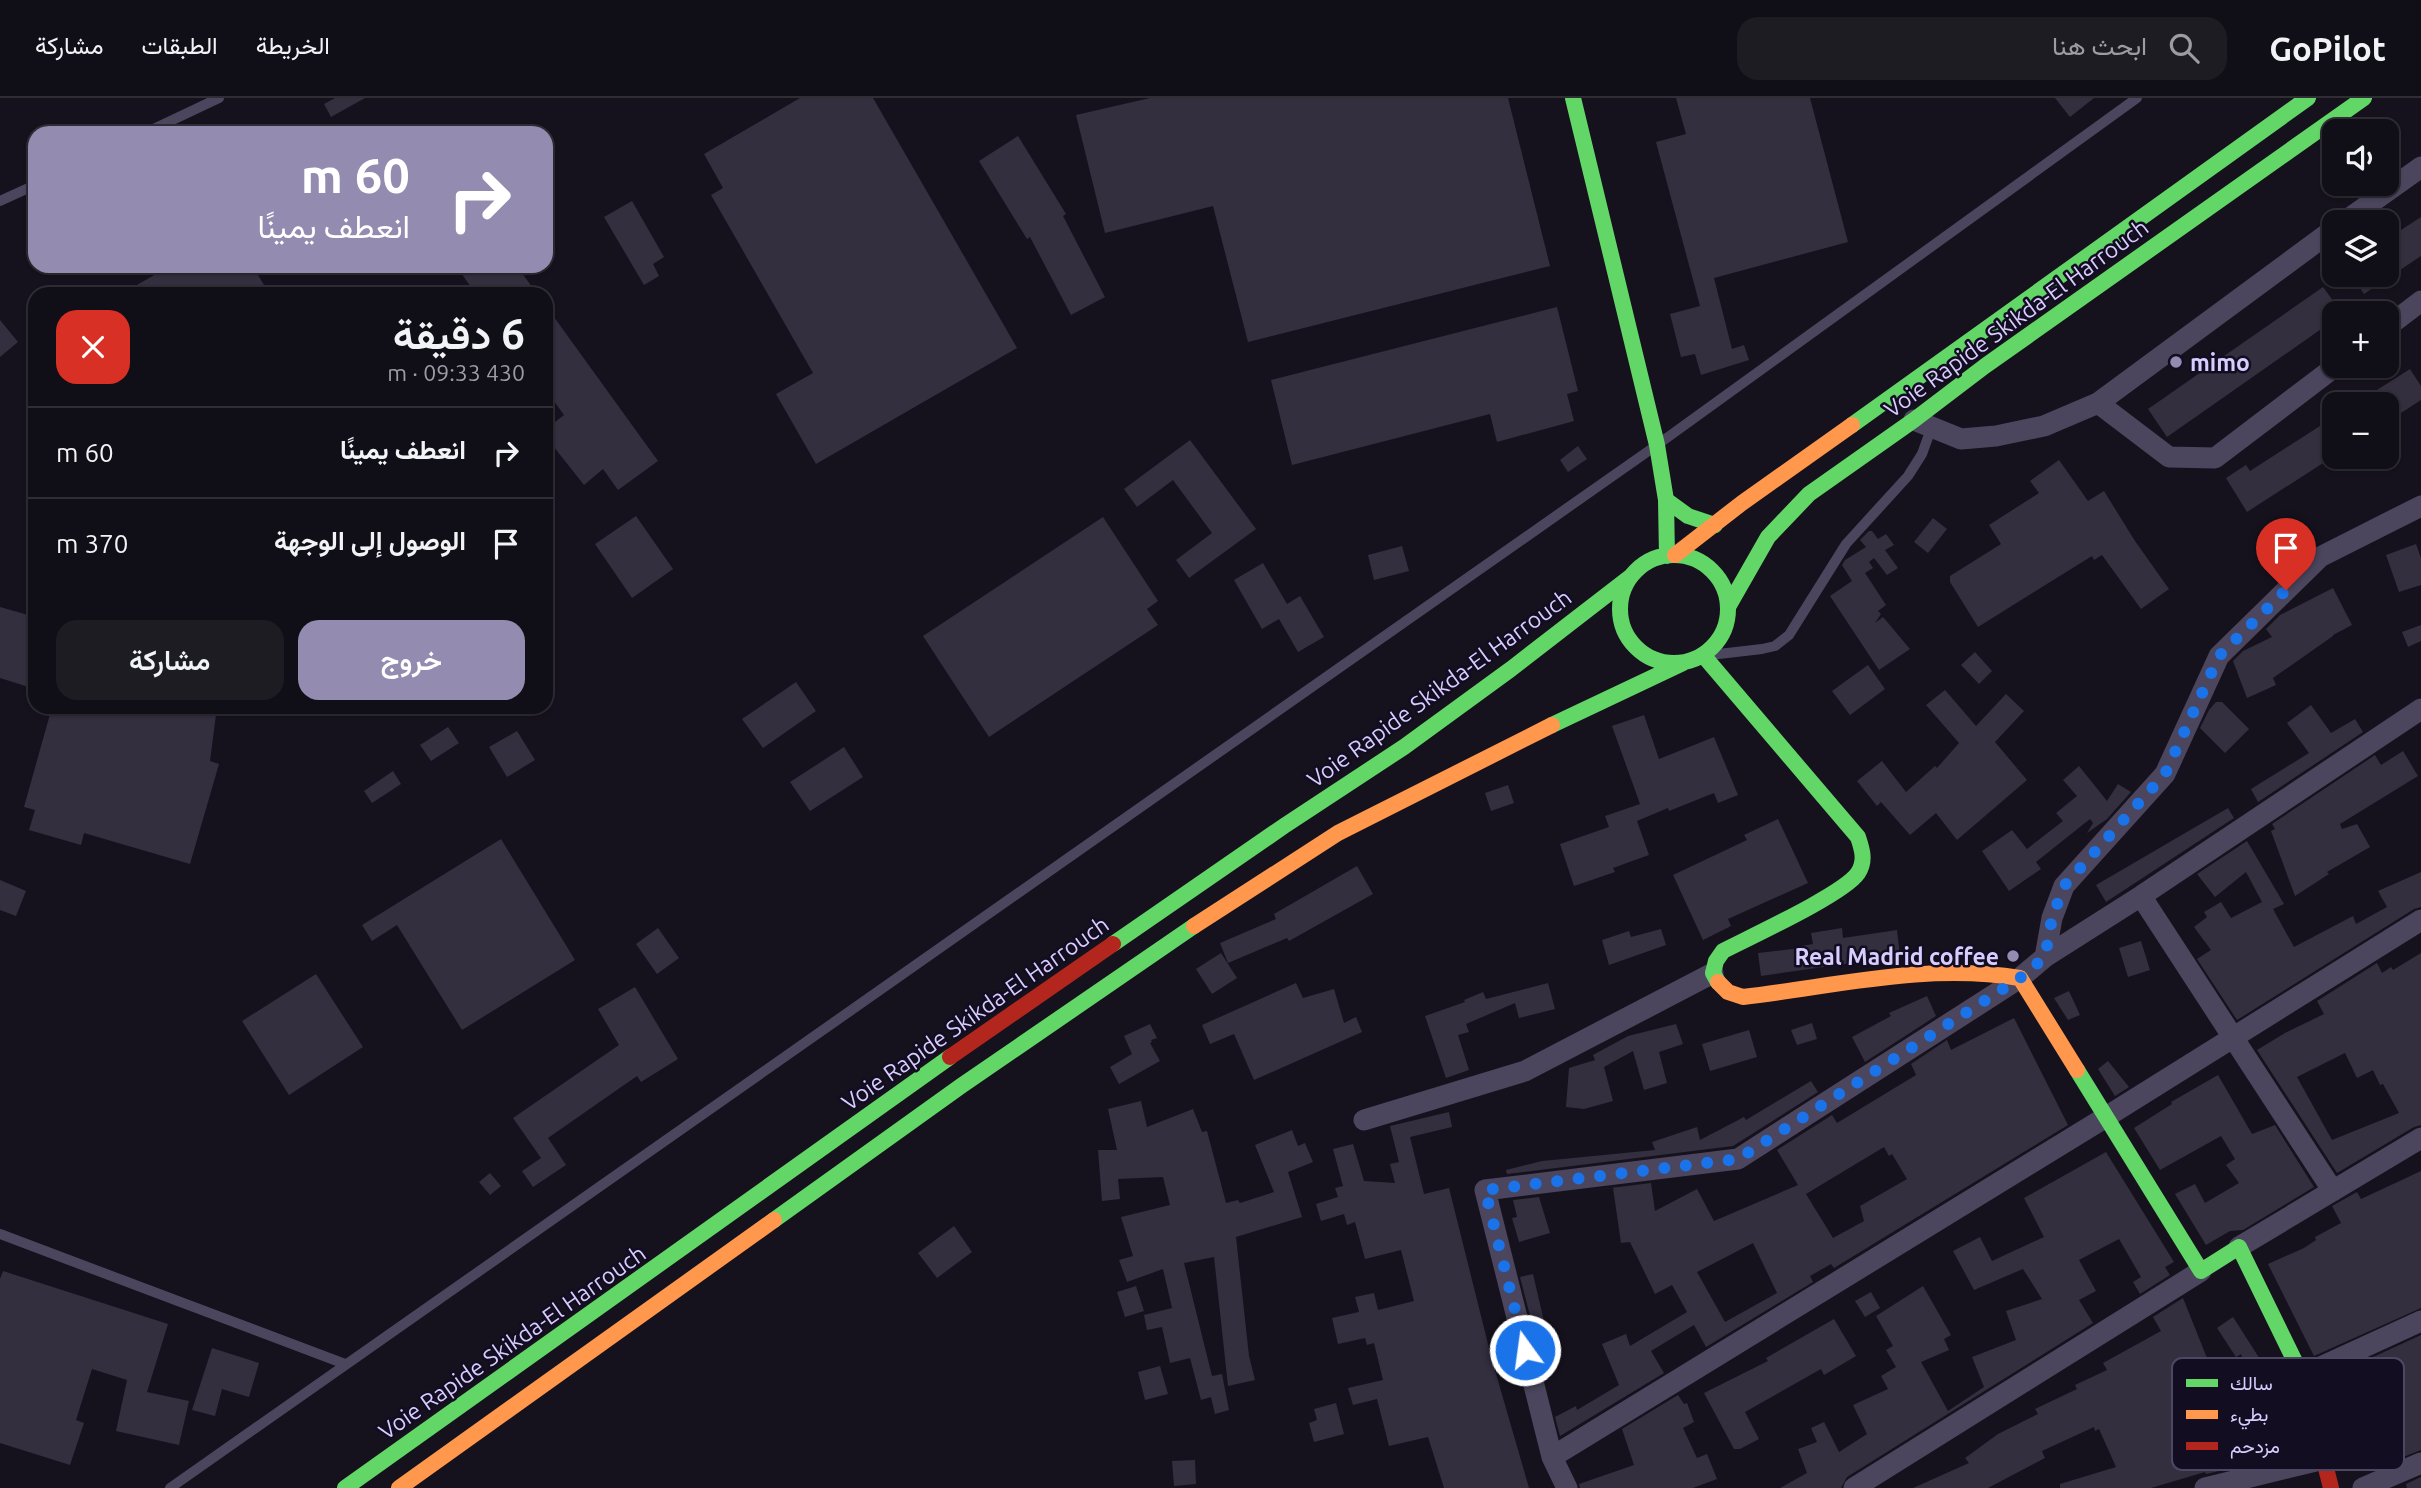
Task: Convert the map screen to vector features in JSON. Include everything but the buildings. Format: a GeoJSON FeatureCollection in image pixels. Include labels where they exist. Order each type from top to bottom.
{"type":"FeatureCollection","features":[{"type":"Feature","properties":{"kind":"main road"},"geometry":{"type":"LineString","coordinates":[[1573,98],[1657,445],[1671,555],[1695,560],[1712,571],[1723,588],[1728,607]]}},
{"type":"Feature","properties":{"kind":"main road","name":"Voie Rapide Skikda-El Harrouch"},"geometry":{"type":"LineString","coordinates":[[345,1488],[987,1031],[1284,826],[1404,747],[1511,669],[1647,563],[1671,555],[1715,525],[2308,98]]}},
{"type":"Feature","properties":{"kind":"main road","name":"Voie Rapide Skikda-El Harrouch"},"geometry":{"type":"LineString","coordinates":[[399,1488],[961,1086],[1246,891],[1338,833],[1574,714],[1703,655],[1717,642],[1726,626],[1728,607],[1755,557],[1787,514],[1809,494],[1922,424],[1985,366],[2364,98]]}},
{"type":"Feature","properties":{"kind":"main road"},"geometry":{"type":"LineString","coordinates":[[1666,500],[1688,516],[1715,525]]}},
{"type":"Feature","properties":{"kind":"main road"},"geometry":{"type":"LineString","coordinates":[[1630,577],[1621,596],[1620,618],[1628,638],[1642,654],[1662,663],[1683,663]]}},
{"type":"Feature","properties":{"kind":"main road"},"geometry":{"type":"LineString","coordinates":[[1703,655],[1858,837],[1864,857],[1855,876],[1830,895],[1728,947],[1719,956],[1713,973],[1721,987],[1743,997],[1943,970],[1980,971],[2020,978],[2202,1271],[2239,1247],[2295,1358]]}},
{"type":"Feature","properties":{"kind":"main road"},"geometry":{"type":"LineString","coordinates":[[2327,1470],[2331,1488]]}},
{"type":"Feature","properties":{"kind":"street"},"geometry":{"type":"LineString","coordinates":[[2361,210],[2421,167]]}},
{"type":"Feature","properties":{"kind":"street"},"geometry":{"type":"LineString","coordinates":[[1922,424],[1961,439],[1996,436],[2044,426],[2098,403],[2322,238]]}},
{"type":"Feature","properties":{"kind":"street"},"geometry":{"type":"LineString","coordinates":[[2399,318],[2421,301]]}},
{"type":"Feature","properties":{"kind":"street"},"geometry":{"type":"LineString","coordinates":[[2098,403],[2169,457],[2215,458],[2322,377]]}},
{"type":"Feature","properties":{"kind":"street"},"geometry":{"type":"LineString","coordinates":[[2045,957],[2052,918],[2064,886],[2165,774],[2219,656],[2320,557],[2421,506]]}},
{"type":"Feature","properties":{"kind":"street"},"geometry":{"type":"LineString","coordinates":[[1567,1488],[1552,1457],[1485,1190],[1738,1159],[2020,978],[2045,957],[2421,709]]}},
{"type":"Feature","properties":{"kind":"street"},"geometry":{"type":"LineString","coordinates":[[2141,896],[2333,1191]]}},
{"type":"Feature","properties":{"kind":"street"},"geometry":{"type":"LineString","coordinates":[[1552,1457],[2421,920]]}},
{"type":"Feature","properties":{"kind":"street"},"geometry":{"type":"LineString","coordinates":[[1364,1120],[1525,1071],[1713,973]]}},
{"type":"Feature","properties":{"kind":"street"},"geometry":{"type":"LineString","coordinates":[[2239,1247],[2421,1138]]}},
{"type":"Feature","properties":{"kind":"street"},"geometry":{"type":"LineString","coordinates":[[1854,1488],[2202,1271]]}},
{"type":"Feature","properties":{"kind":"street"},"geometry":{"type":"LineString","coordinates":[[2341,1358],[2421,1321]]}},
{"type":"Feature","properties":{"kind":"street"},"geometry":{"type":"LineString","coordinates":[[2363,1488],[2421,1463]]}},
{"type":"Feature","properties":{"kind":"street"},"geometry":{"type":"LineString","coordinates":[[2205,1488],[2279,1470]]}},
{"type":"Feature","properties":{"kind":"lane"},"geometry":{"type":"LineString","coordinates":[[160,126],[219,98]]}},
{"type":"Feature","properties":{"kind":"lane"},"geometry":{"type":"LineString","coordinates":[[170,1488],[1657,445],[2137,98]]}},
{"type":"Feature","properties":{"kind":"lane"},"geometry":{"type":"LineString","coordinates":[[0,201],[28,188]]}},
{"type":"Feature","properties":{"kind":"lane"},"geometry":{"type":"LineString","coordinates":[[1703,655],[1762,649],[1774,646],[1789,635],[1846,544],[1908,476],[1922,454],[1922,424]]}},
{"type":"Feature","properties":{"kind":"lane"},"geometry":{"type":"LineString","coordinates":[[0,1234],[345,1364]]}},
{"type":"Feature","properties":{"kind":"traffic: fast"},"geometry":{"type":"LineString","coordinates":[[1573,98],[1657,445],[1666,500],[1667,556]]}},
{"type":"Feature","properties":{"kind":"traffic: fast"},"geometry":{"type":"LineString","coordinates":[[1852,425],[2308,98]]}},
{"type":"Feature","properties":{"kind":"traffic: fast"},"geometry":{"type":"LineString","coordinates":[[1728,607],[1768,537],[1809,494],[2364,98]]}},
{"type":"Feature","properties":{"kind":"traffic: fast"},"geometry":{"type":"LineString","coordinates":[[1666,500],[1688,516],[1715,525]]}},
{"type":"Feature","properties":{"kind":"traffic: fast"},"geometry":{"type":"LineString","coordinates":[[1674,555],[1695,559],[1712,571],[1724,588],[1728,609],[1724,630],[1712,647],[1695,659],[1674,663],[1653,659],[1636,647],[1624,630],[1620,609],[1624,588],[1636,571],[1653,559],[1674,555]]}},
{"type":"Feature","properties":{"kind":"traffic: fast"},"geometry":{"type":"LineString","coordinates":[[1113,944],[1404,747],[1630,577]]}},
{"type":"Feature","properties":{"kind":"traffic: fast"},"geometry":{"type":"LineString","coordinates":[[1703,655],[1858,837],[1863,855],[1858,873],[1835,892],[1723,951],[1716,961],[1713,973],[1718,982]]}},
{"type":"Feature","properties":{"kind":"traffic: fast"},"geometry":{"type":"LineString","coordinates":[[1552,725],[1683,663]]}},
{"type":"Feature","properties":{"kind":"traffic: fast"},"geometry":{"type":"LineString","coordinates":[[774,1220],[961,1086],[1194,926]]}},
{"type":"Feature","properties":{"kind":"traffic: fast"},"geometry":{"type":"LineString","coordinates":[[345,1488],[950,1057]]}},
{"type":"Feature","properties":{"kind":"traffic: fast"},"geometry":{"type":"LineString","coordinates":[[2077,1070],[2201,1271],[2239,1247],[2293,1358]]}},
{"type":"Feature","properties":{"kind":"traffic: slow"},"geometry":{"type":"LineString","coordinates":[[1675,555],[1742,503],[1852,425]]}},
{"type":"Feature","properties":{"kind":"traffic: slow"},"geometry":{"type":"LineString","coordinates":[[1194,926],[1338,833],[1552,725]]}},
{"type":"Feature","properties":{"kind":"traffic: slow"},"geometry":{"type":"LineString","coordinates":[[1718,982],[1728,992],[1743,997],[1915,975],[1950,973],[2020,978],[2077,1070]]}},
{"type":"Feature","properties":{"kind":"traffic: slow"},"geometry":{"type":"LineString","coordinates":[[399,1488],[774,1220]]}},
{"type":"Feature","properties":{"kind":"traffic: jam"},"geometry":{"type":"LineString","coordinates":[[950,1057],[1113,944]]}},
{"type":"Feature","properties":{"kind":"traffic: jam"},"geometry":{"type":"LineString","coordinates":[[2326,1470],[2331,1488]]}},
{"type":"Feature","properties":{"kind":"place","name":"mimo"},"geometry":{"type":"Point","coordinates":[2176,362]}},
{"type":"Feature","properties":{"kind":"place","name":"Real Madrid coffee"},"geometry":{"type":"Point","coordinates":[2013,956]}},
{"type":"Feature","properties":{"kind":"route"},"geometry":{"type":"LineString","coordinates":[[1525,1350],[1485,1190],[1738,1159],[2020,978],[2045,957],[2052,918],[2064,886],[2165,774],[2219,656],[2286,590]]}}]}
